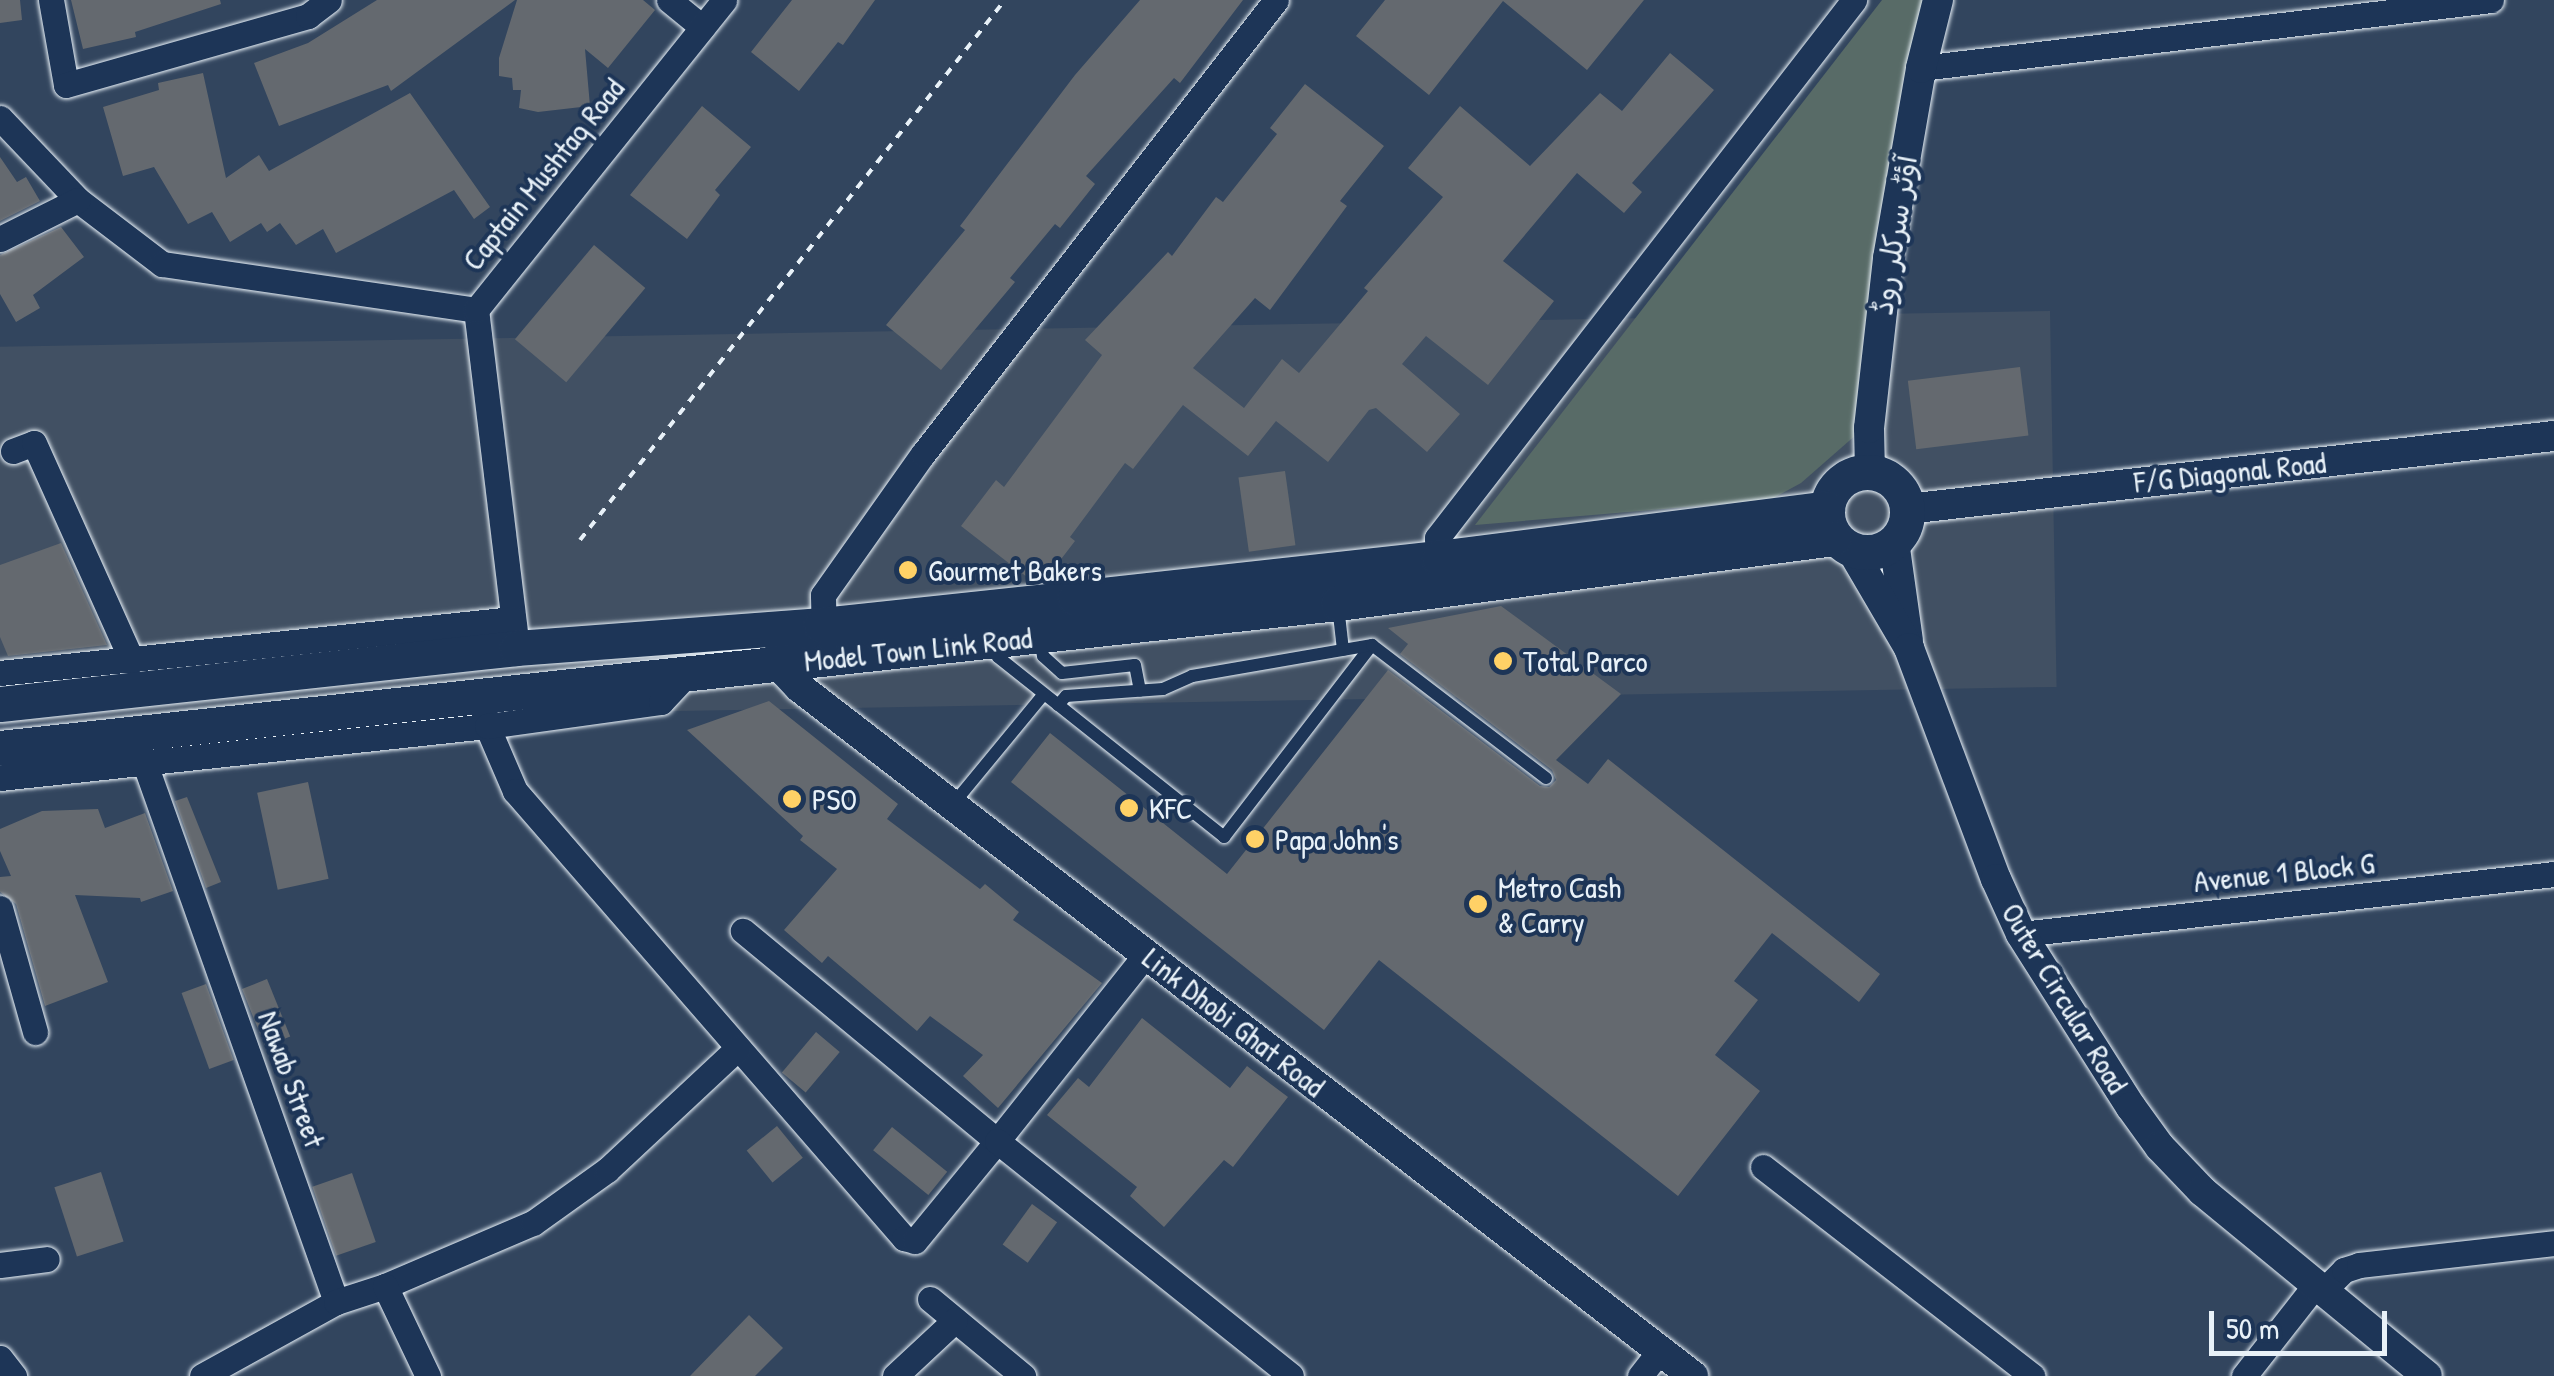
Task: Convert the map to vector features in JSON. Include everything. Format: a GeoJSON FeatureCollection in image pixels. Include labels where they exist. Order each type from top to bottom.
{"type":"FeatureCollection","features":[{"type":"Feature","properties":{"kind":"main road"},"geometry":{"type":"LineString","coordinates":[[1870,472],[1888,478],[1901,491],[1900,525],[1874,551],[1837,531],[1841,481],[1870,472]]}},
{"type":"Feature","properties":{"kind":"main road","name":"Model Town Link Road"},"geometry":{"type":"LineString","coordinates":[[0,704],[515,634],[820,625],[1439,558],[1837,531]]}},
{"type":"Feature","properties":{"kind":"main road","name":"Model Town Link Road"},"geometry":{"type":"LineString","coordinates":[[0,748],[139,748],[485,711],[684,676],[1338,603],[1837,531]]}},
{"type":"Feature","properties":{"kind":"street"},"geometry":{"type":"LineString","coordinates":[[51,0],[66,85],[308,16],[329,0]]}},
{"type":"Feature","properties":{"kind":"street"},"geometry":{"type":"LineString","coordinates":[[669,0],[702,27]]}},
{"type":"Feature","properties":{"kind":"street","name":"Captain Mushtaq Road"},"geometry":{"type":"LineString","coordinates":[[515,634],[476,310],[724,0]]}},
{"type":"Feature","properties":{"kind":"street"},"geometry":{"type":"LineString","coordinates":[[828,660],[820,625],[823,595],[923,454],[1276,0]]}},
{"type":"Feature","properties":{"kind":"street"},"geometry":{"type":"LineString","coordinates":[[1439,558],[1437,538],[1854,0]]}},
{"type":"Feature","properties":{"kind":"street","name":"آؤٹر سرکلر روڈ"},"geometry":{"type":"LineString","coordinates":[[1870,472],[1869,428],[1888,258],[1921,68],[1938,0]]}},
{"type":"Feature","properties":{"kind":"street"},"geometry":{"type":"LineString","coordinates":[[1921,68],[2491,0]]}},
{"type":"Feature","properties":{"kind":"street"},"geometry":{"type":"LineString","coordinates":[[0,118],[78,200],[162,264],[476,310]]}},
{"type":"Feature","properties":{"kind":"street"},"geometry":{"type":"LineString","coordinates":[[0,240],[78,200]]}},
{"type":"Feature","properties":{"kind":"street","name":"F/G Diagonal Road"},"geometry":{"type":"LineString","coordinates":[[1900,525],[2554,436]]}},
{"type":"Feature","properties":{"kind":"street"},"geometry":{"type":"LineString","coordinates":[[13,451],[34,443],[132,661]]}},
{"type":"Feature","properties":{"kind":"street","name":"Outer Circular Road"},"geometry":{"type":"LineString","coordinates":[[1900,525],[1909,648]]}},
{"type":"Feature","properties":{"kind":"street","name":"Outer Circular Road"},"geometry":{"type":"LineString","coordinates":[[1837,531],[1909,648],[1996,878],[2022,934],[2160,1147],[2202,1191],[2427,1376]]}},
{"type":"Feature","properties":{"kind":"street"},"geometry":{"type":"LineString","coordinates":[[388,607],[392,634]]}},
{"type":"Feature","properties":{"kind":"street"},"geometry":{"type":"LineString","coordinates":[[778,627],[782,663]]}},
{"type":"Feature","properties":{"kind":"street"},"geometry":{"type":"LineString","coordinates":[[0,673],[392,634],[515,634]]}},
{"type":"Feature","properties":{"kind":"street","name":"Link Dhobi Ghat Road"},"geometry":{"type":"LineString","coordinates":[[782,663],[799,687],[1693,1376]]}},
{"type":"Feature","properties":{"kind":"street"},"geometry":{"type":"LineString","coordinates":[[485,711],[515,792],[904,1238],[915,1241],[1146,954]]}},
{"type":"Feature","properties":{"kind":"street"},"geometry":{"type":"LineString","coordinates":[[0,778],[139,748]]}},
{"type":"Feature","properties":{"kind":"street","name":"Nawab Street"},"geometry":{"type":"LineString","coordinates":[[139,748],[336,1302]]}},
{"type":"Feature","properties":{"kind":"street","name":"Avenue 1 Block G"},"geometry":{"type":"LineString","coordinates":[[2022,934],[2554,874]]}},
{"type":"Feature","properties":{"kind":"street"},"geometry":{"type":"LineString","coordinates":[[0,908],[35,1032]]}},
{"type":"Feature","properties":{"kind":"street"},"geometry":{"type":"LineString","coordinates":[[743,932],[1291,1376]]}},
{"type":"Feature","properties":{"kind":"street"},"geometry":{"type":"LineString","coordinates":[[202,1376],[336,1302],[385,1286],[532,1223],[607,1170],[738,1048]]}},
{"type":"Feature","properties":{"kind":"street"},"geometry":{"type":"LineString","coordinates":[[1763,1167],[2032,1376]]}},
{"type":"Feature","properties":{"kind":"street"},"geometry":{"type":"LineString","coordinates":[[2244,1376],[2321,1286],[2344,1270],[2554,1243]]}},
{"type":"Feature","properties":{"kind":"street"},"geometry":{"type":"LineString","coordinates":[[0,1265],[47,1259]]}},
{"type":"Feature","properties":{"kind":"street"},"geometry":{"type":"LineString","coordinates":[[385,1286],[428,1376]]}},
{"type":"Feature","properties":{"kind":"street"},"geometry":{"type":"LineString","coordinates":[[930,1299],[1023,1376]]}},
{"type":"Feature","properties":{"kind":"street"},"geometry":{"type":"LineString","coordinates":[[895,1376],[955,1320]]}},
{"type":"Feature","properties":{"kind":"street"},"geometry":{"type":"LineString","coordinates":[[1640,1376],[1660,1350]]}},
{"type":"Feature","properties":{"kind":"street"},"geometry":{"type":"LineString","coordinates":[[0,1358],[14,1376]]}},
{"type":"Feature","properties":{"kind":"lane"},"geometry":{"type":"LineString","coordinates":[[1338,603],[1343,650]]}},
{"type":"Feature","properties":{"kind":"lane"},"geometry":{"type":"LineString","coordinates":[[1040,636],[1044,656],[1062,674],[1135,665],[1140,691]]}},
{"type":"Feature","properties":{"kind":"lane"},"geometry":{"type":"LineString","coordinates":[[996,641],[998,656],[1224,836],[1372,645]]}},
{"type":"Feature","properties":{"kind":"lane"},"geometry":{"type":"LineString","coordinates":[[1058,705],[1066,696],[1163,690],[1192,676],[1372,645],[1546,778]]}},
{"type":"Feature","properties":{"kind":"lane"},"geometry":{"type":"LineString","coordinates":[[952,806],[1044,694]]}},
{"type":"Feature","properties":{"kind":"path"},"geometry":{"type":"LineString","coordinates":[[580,540],[1005,0]]}},
{"type":"Feature","properties":{"kind":"shaded area"},"geometry":{"type":"Polygon","coordinates":[[[1882,0],[1936,0],[1857,434],[1801,483],[1770,500],[1475,525],[1882,0]]]}},
{"type":"Feature","properties":{"kind":"shaded area"},"geometry":{"type":"Polygon","coordinates":[[[2050,311],[2057,687],[0,723],[0,347],[2050,311]]]}},
{"type":"Feature","properties":{"kind":"building"},"geometry":{"type":"Polygon","coordinates":[[[0,0],[20,0],[22,20],[0,23],[0,0]]]}},
{"type":"Feature","properties":{"kind":"building"},"geometry":{"type":"Polygon","coordinates":[[[71,0],[220,0],[221,4],[135,32],[136,37],[83,49],[71,0]]]}},
{"type":"Feature","properties":{"kind":"building"},"geometry":{"type":"Polygon","coordinates":[[[377,0],[515,0],[391,91],[388,85],[279,126],[254,63],[308,43],[377,0]]]}},
{"type":"Feature","properties":{"kind":"building"},"geometry":{"type":"Polygon","coordinates":[[[517,0],[643,0],[655,10],[608,68],[585,49],[590,106],[538,112],[519,108],[521,90],[513,90],[512,78],[499,76],[499,58],[517,0]]]}},
{"type":"Feature","properties":{"kind":"building"},"geometry":{"type":"Polygon","coordinates":[[[792,0],[875,0],[843,45],[838,42],[799,91],[751,52],[792,0]]]}},
{"type":"Feature","properties":{"kind":"building"},"geometry":{"type":"Polygon","coordinates":[[[1140,0],[1243,0],[1180,83],[1174,78],[1086,176],[1095,184],[1060,228],[1055,224],[1010,278],[1015,282],[941,370],[886,325],[965,230],[960,226],[1075,75],[1140,0]]]}},
{"type":"Feature","properties":{"kind":"building"},"geometry":{"type":"Polygon","coordinates":[[[1385,0],[1644,0],[1587,70],[1503,1],[1429,95],[1356,36],[1385,0]]]}},
{"type":"Feature","properties":{"kind":"building"},"geometry":{"type":"Polygon","coordinates":[[[1670,53],[1714,90],[1632,183],[1642,192],[1624,213],[1577,173],[1503,261],[1554,301],[1488,385],[1426,336],[1402,364],[1460,414],[1427,452],[1376,408],[1369,410],[1328,462],[1276,421],[1248,456],[1183,405],[1133,469],[1125,463],[1070,537],[1075,541],[1045,580],[1032,581],[961,526],[996,480],[1004,487],[1102,355],[1085,340],[1168,252],[1172,256],[1216,197],[1223,202],[1277,134],[1270,128],[1305,84],[1384,146],[1340,201],[1347,206],[1270,310],[1255,298],[1193,368],[1244,408],[1282,359],[1299,373],[1368,291],[1364,288],[1443,197],[1408,168],[1460,106],[1530,166],[1600,93],[1622,111],[1670,53]]]}},
{"type":"Feature","properties":{"kind":"building"},"geometry":{"type":"Polygon","coordinates":[[[203,73],[226,178],[259,155],[269,171],[410,93],[490,207],[474,219],[454,190],[336,253],[323,229],[296,245],[280,223],[267,232],[261,223],[230,242],[212,212],[188,224],[154,167],[123,176],[103,107],[159,90],[158,83],[203,73]]]}},
{"type":"Feature","properties":{"kind":"building"},"geometry":{"type":"Polygon","coordinates":[[[702,106],[751,147],[715,190],[720,195],[687,239],[630,195],[702,106]]]}},
{"type":"Feature","properties":{"kind":"building"},"geometry":{"type":"Polygon","coordinates":[[[0,157],[17,182],[26,177],[40,201],[0,221],[0,157]]]}},
{"type":"Feature","properties":{"kind":"building"},"geometry":{"type":"Polygon","coordinates":[[[61,227],[84,257],[33,295],[40,308],[16,322],[0,294],[0,255],[61,227]]]}},
{"type":"Feature","properties":{"kind":"building"},"geometry":{"type":"Polygon","coordinates":[[[594,245],[645,288],[566,382],[515,339],[594,245]]]}},
{"type":"Feature","properties":{"kind":"building"},"geometry":{"type":"Polygon","coordinates":[[[2020,367],[2028,435],[1916,449],[1908,381],[2020,367]]]}},
{"type":"Feature","properties":{"kind":"building"},"geometry":{"type":"Polygon","coordinates":[[[1285,471],[1295,545],[1249,552],[1238,478],[1285,471]]]}},
{"type":"Feature","properties":{"kind":"building"},"geometry":{"type":"Polygon","coordinates":[[[61,543],[107,645],[8,656],[0,637],[0,565],[61,543]]]}},
{"type":"Feature","properties":{"kind":"building","name":"Metro Cash & Carry"},"geometry":{"type":"Polygon","coordinates":[[[1501,606],[1621,694],[1556,760],[1588,784],[1608,759],[1880,974],[1859,1002],[1772,933],[1734,981],[1758,1000],[1715,1055],[1760,1091],[1678,1196],[1379,960],[1324,1030],[1011,782],[1050,733],[1227,874],[1388,670],[1540,786],[1549,787],[1556,780],[1552,770],[1400,654],[1408,644],[1388,628],[1501,606]]]}},
{"type":"Feature","properties":{"kind":"building"},"geometry":{"type":"Polygon","coordinates":[[[769,701],[898,804],[887,819],[980,889],[985,884],[1019,912],[1013,920],[1102,983],[998,1108],[963,1076],[983,1055],[930,1016],[917,1031],[828,956],[822,963],[784,930],[837,869],[800,840],[803,836],[687,730],[769,701]]]}},
{"type":"Feature","properties":{"kind":"building"},"geometry":{"type":"Polygon","coordinates":[[[308,782],[329,879],[278,890],[257,793],[308,782]]]}},
{"type":"Feature","properties":{"kind":"building"},"geometry":{"type":"Polygon","coordinates":[[[187,797],[221,882],[206,888],[175,801],[187,797]]]}},
{"type":"Feature","properties":{"kind":"building"},"geometry":{"type":"Polygon","coordinates":[[[98,809],[105,828],[145,813],[173,891],[141,902],[140,898],[75,895],[108,982],[45,1006],[16,904],[0,892],[0,877],[11,876],[0,851],[0,829],[42,811],[98,809]]]}},
{"type":"Feature","properties":{"kind":"building"},"geometry":{"type":"Polygon","coordinates":[[[267,979],[290,1036],[265,1047],[242,989],[267,979]]]}},
{"type":"Feature","properties":{"kind":"building"},"geometry":{"type":"Polygon","coordinates":[[[206,984],[234,1060],[209,1069],[182,993],[206,984]]]}},
{"type":"Feature","properties":{"kind":"building"},"geometry":{"type":"Polygon","coordinates":[[[1142,1018],[1230,1088],[1247,1066],[1288,1097],[1233,1167],[1224,1160],[1164,1227],[1130,1196],[1137,1187],[1047,1115],[1078,1078],[1089,1087],[1142,1018]]]}},
{"type":"Feature","properties":{"kind":"building"},"geometry":{"type":"Polygon","coordinates":[[[816,1032],[840,1052],[806,1093],[782,1073],[816,1032]]]}},
{"type":"Feature","properties":{"kind":"building"},"geometry":{"type":"Polygon","coordinates":[[[777,1126],[803,1158],[772,1182],[747,1151],[777,1126]]]}},
{"type":"Feature","properties":{"kind":"building"},"geometry":{"type":"Polygon","coordinates":[[[892,1127],[947,1172],[928,1195],[873,1150],[892,1127]]]}},
{"type":"Feature","properties":{"kind":"building"},"geometry":{"type":"Polygon","coordinates":[[[101,1172],[124,1241],[77,1257],[54,1187],[101,1172]]]}},
{"type":"Feature","properties":{"kind":"building"},"geometry":{"type":"Polygon","coordinates":[[[352,1173],[376,1242],[336,1256],[312,1187],[352,1173]]]}},
{"type":"Feature","properties":{"kind":"building"},"geometry":{"type":"Polygon","coordinates":[[[1032,1204],[1057,1222],[1028,1263],[1003,1244],[1032,1204]]]}},
{"type":"Feature","properties":{"kind":"building"},"geometry":{"type":"Polygon","coordinates":[[[749,1315],[783,1348],[755,1376],[690,1376],[749,1315]]]}},
{"type":"Feature","properties":{"kind":"place","name":"Gourmet Bakers"},"geometry":{"type":"Point","coordinates":[908,570]}},
{"type":"Feature","properties":{"kind":"place","name":"Total Parco"},"geometry":{"type":"Point","coordinates":[1503,661]}},
{"type":"Feature","properties":{"kind":"place","name":"PSO"},"geometry":{"type":"Point","coordinates":[792,799]}},
{"type":"Feature","properties":{"kind":"place","name":"KFC"},"geometry":{"type":"Point","coordinates":[1129,808]}},
{"type":"Feature","properties":{"kind":"place","name":"Papa John's"},"geometry":{"type":"Point","coordinates":[1255,839]}},
{"type":"Feature","properties":{"kind":"place","name":"Metro Cash & Carry"},"geometry":{"type":"Point","coordinates":[1478,904]}}]}
